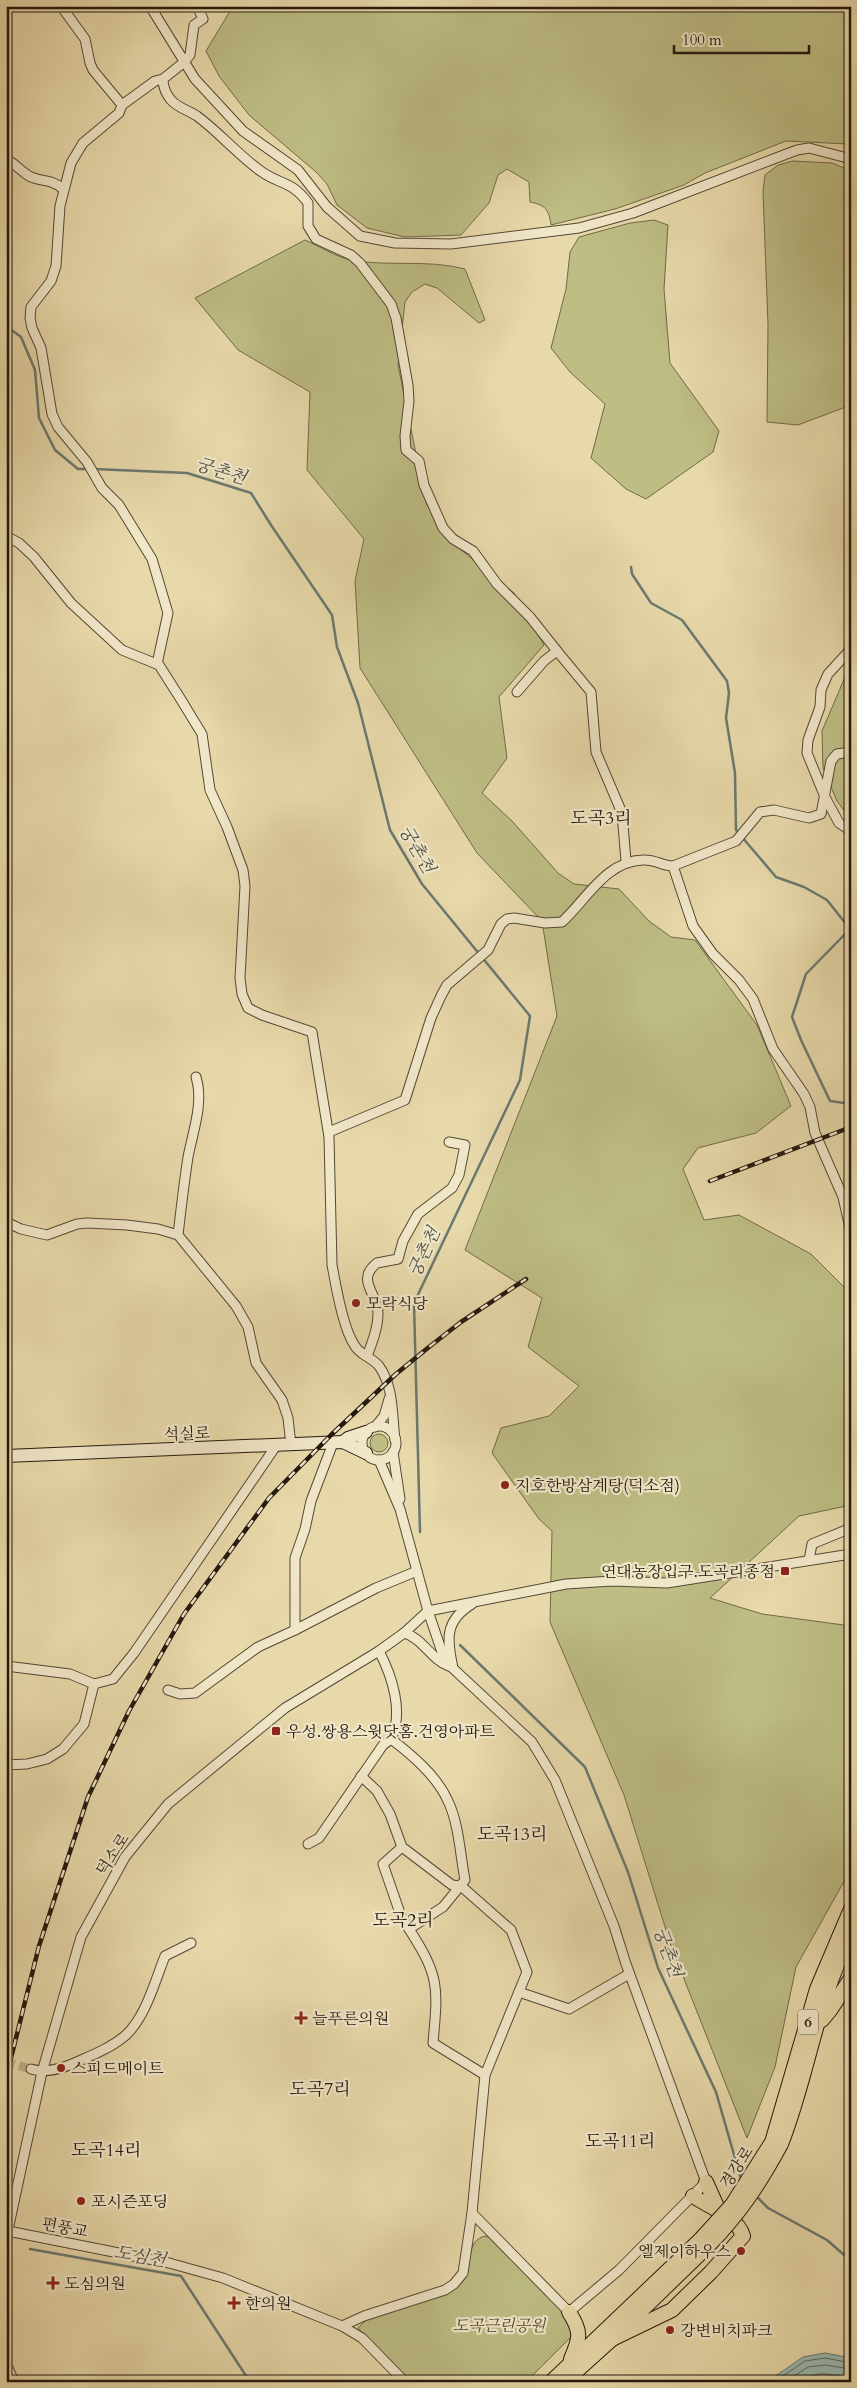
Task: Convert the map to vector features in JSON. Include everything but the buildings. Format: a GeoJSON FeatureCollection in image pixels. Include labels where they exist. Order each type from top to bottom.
{"type":"FeatureCollection","features":[{"type":"Feature","properties":{"kind":"main road","name":"경강로"},"geometry":{"type":"LineString","coordinates":[[777,2142],[817,1988],[851,1909]]}},
{"type":"Feature","properties":{"kind":"main road","name":"경강로"},"geometry":{"type":"LineString","coordinates":[[551,2382],[705,2242],[734,2219],[761,2183],[777,2142],[795,2108],[815,2028],[851,1935]]}},
{"type":"Feature","properties":{"kind":"main road"},"geometry":{"type":"LineString","coordinates":[[815,2028],[831,2009],[851,1978]]}},
{"type":"Feature","properties":{"kind":"main road"},"geometry":{"type":"LineString","coordinates":[[706,2182],[719,2211]]}},
{"type":"Feature","properties":{"kind":"main road"},"geometry":{"type":"LineString","coordinates":[[612,2339],[672,2310],[711,2272],[743,2236],[741,2230],[719,2211],[693,2196]]}},
{"type":"Feature","properties":{"kind":"main road","name":"경강로"},"geometry":{"type":"LineString","coordinates":[[564,2382],[612,2339],[705,2242]]}},
{"type":"Feature","properties":{"kind":"main road"},"geometry":{"type":"LineString","coordinates":[[568,2366],[580,2340],[578,2324],[569,2312]]}},
{"type":"Feature","properties":{"kind":"street"},"geometry":{"type":"LineString","coordinates":[[62,6],[86,39],[93,70],[122,105]]}},
{"type":"Feature","properties":{"kind":"street"},"geometry":{"type":"LineString","coordinates":[[150,6],[183,63],[195,79],[243,131],[298,170],[342,222],[360,236],[396,243],[450,244],[579,228],[633,213],[797,150],[809,148],[851,159]]}},
{"type":"Feature","properties":{"kind":"street"},"geometry":{"type":"LineString","coordinates":[[157,664],[168,613],[152,559],[119,505],[102,488],[87,462],[58,427],[52,414],[44,359],[30,318],[31,307],[51,281],[56,266],[63,189],[71,163],[83,143],[119,113],[122,105],[155,81],[163,79],[183,63],[192,46],[194,25],[203,19],[197,6]]}},
{"type":"Feature","properties":{"kind":"street"},"geometry":{"type":"LineString","coordinates":[[163,79],[166,92],[177,106],[196,116],[235,152],[262,172],[275,180],[289,184],[303,197],[308,203],[308,226],[316,240],[351,255],[360,263],[383,293],[396,318],[406,366],[410,401],[405,436],[406,450],[419,461],[424,485],[439,521],[453,538],[473,551],[497,584],[530,617],[591,692],[596,752],[622,813],[626,861]]}},
{"type":"Feature","properties":{"kind":"street"},"geometry":{"type":"LineString","coordinates":[[6,159],[18,165],[26,175],[55,182],[63,189]]}},
{"type":"Feature","properties":{"kind":"street"},"geometry":{"type":"LineString","coordinates":[[6,536],[19,543],[34,557],[71,603],[122,650],[157,664],[202,734],[210,790],[243,870],[245,886],[240,978],[242,994],[248,1008],[262,1015],[312,1032],[329,1132],[334,1275],[341,1306],[355,1347],[378,1365],[393,1402],[395,1440],[393,1452],[400,1509],[416,1571],[445,1661],[532,1742],[555,1780],[614,1926],[629,1974],[706,2182],[619,2270],[569,2312],[472,2213]]}},
{"type":"Feature","properties":{"kind":"street"},"geometry":{"type":"LineString","coordinates":[[851,649],[828,674],[821,690],[816,721],[808,740],[807,753],[825,796],[839,823],[851,831]]}},
{"type":"Feature","properties":{"kind":"street"},"geometry":{"type":"LineString","coordinates":[[517,692],[544,661],[557,651]]}},
{"type":"Feature","properties":{"kind":"street"},"geometry":{"type":"LineString","coordinates":[[329,1132],[405,1100],[431,1018],[447,985],[486,951],[501,924],[507,919],[562,922],[599,881],[626,861],[658,860],[666,866],[673,866],[736,840],[760,812],[774,810],[809,818],[821,814],[831,761],[837,754],[851,752]]}},
{"type":"Feature","properties":{"kind":"street"},"geometry":{"type":"LineString","coordinates":[[673,866],[693,926],[713,954],[739,980],[753,999],[773,1049],[804,1094],[810,1107],[815,1133],[843,1197],[851,1233]]}},
{"type":"Feature","properties":{"kind":"street"},"geometry":{"type":"LineString","coordinates":[[178,1235],[188,1160],[199,1100],[200,1089],[196,1077]]}},
{"type":"Feature","properties":{"kind":"street"},"geometry":{"type":"LineString","coordinates":[[367,1356],[378,1314],[376,1301],[368,1283],[368,1274],[377,1263],[398,1259],[403,1241],[418,1214],[452,1188],[459,1175],[464,1145],[449,1142]]}},
{"type":"Feature","properties":{"kind":"street"},"geometry":{"type":"LineString","coordinates":[[6,1222],[21,1229],[47,1235],[77,1224],[87,1223],[158,1229],[178,1235],[236,1306],[248,1327],[256,1363],[282,1400],[288,1418],[291,1445]]}},
{"type":"Feature","properties":{"kind":"street"},"geometry":{"type":"LineString","coordinates":[[366,1453],[362,1442],[389,1404],[389,1391]]}},
{"type":"Feature","properties":{"kind":"street"},"geometry":{"type":"LineString","coordinates":[[295,1630],[295,1558],[306,1528],[311,1501],[338,1443],[371,1429],[386,1428],[394,1435],[395,1440]]}},
{"type":"Feature","properties":{"kind":"street","name":"석실로"},"geometry":{"type":"LineString","coordinates":[[6,1456],[338,1443],[379,1460]]}},
{"type":"Feature","properties":{"kind":"street"},"geometry":{"type":"LineString","coordinates":[[6,1666],[70,1674],[94,1684],[113,1678],[134,1653],[276,1446]]}},
{"type":"Feature","properties":{"kind":"street"},"geometry":{"type":"LineString","coordinates":[[393,1452],[385,1459],[379,1460],[400,1509]]}},
{"type":"Feature","properties":{"kind":"street"},"geometry":{"type":"LineString","coordinates":[[809,1560],[812,1544],[851,1528]]}},
{"type":"Feature","properties":{"kind":"street"},"geometry":{"type":"LineString","coordinates":[[428,1611],[566,1584],[612,1582],[667,1583],[851,1554]]}},
{"type":"Feature","properties":{"kind":"street"},"geometry":{"type":"LineString","coordinates":[[168,1690],[180,1694],[195,1693],[258,1647],[376,1588],[416,1571]]}},
{"type":"Feature","properties":{"kind":"street"},"geometry":{"type":"LineString","coordinates":[[453,1668],[448,1646],[450,1628],[455,1618],[479,1601]]}},
{"type":"Feature","properties":{"kind":"street","name":"덕소로"},"geometry":{"type":"LineString","coordinates":[[7,2235],[42,2072],[81,1937],[125,1857],[168,1804],[285,1708],[379,1651],[404,1633],[428,1611]]}},
{"type":"Feature","properties":{"kind":"street"},"geometry":{"type":"LineString","coordinates":[[404,1633],[414,1636],[438,1662],[453,1668]]}},
{"type":"Feature","properties":{"kind":"street"},"geometry":{"type":"LineString","coordinates":[[308,1844],[319,1838],[383,1745],[391,1739],[396,1728],[397,1708],[391,1683],[379,1651]]}},
{"type":"Feature","properties":{"kind":"street"},"geometry":{"type":"LineString","coordinates":[[6,1765],[27,1764],[47,1759],[64,1749],[84,1724],[94,1684]]}},
{"type":"Feature","properties":{"kind":"street"},"geometry":{"type":"LineString","coordinates":[[391,1739],[410,1754],[434,1780],[448,1800],[465,1880],[443,1907],[409,1929]]}},
{"type":"Feature","properties":{"kind":"street"},"geometry":{"type":"LineString","coordinates":[[342,2326],[364,2316],[445,2290],[454,2284],[463,2273],[472,2213],[485,2075],[527,1972],[512,1930],[461,1886],[452,1885],[402,1847],[390,1814],[377,1791],[361,1776]]}},
{"type":"Feature","properties":{"kind":"street"},"geometry":{"type":"LineString","coordinates":[[402,1847],[383,1864],[400,1916],[427,1958],[435,1976],[437,2000],[434,2043],[485,2075]]}},
{"type":"Feature","properties":{"kind":"street"},"geometry":{"type":"LineString","coordinates":[[31,2069],[42,2072],[69,2066],[108,2048],[127,2034],[142,2011],[165,1956],[190,1943]]}},
{"type":"Feature","properties":{"kind":"street"},"geometry":{"type":"LineString","coordinates":[[519,1992],[570,2009],[629,1974]]}},
{"type":"Feature","properties":{"kind":"street","name":"편풍교"},"geometry":{"type":"LineString","coordinates":[[7,2235],[24,2235],[169,2263],[216,2276],[342,2326],[362,2338],[405,2382]]}},
{"type":"Feature","properties":{"kind":"street"},"geometry":{"type":"LineString","coordinates":[[7,2368],[14,2382]]}},
{"type":"Feature","properties":{"kind":"green space"},"geometry":{"type":"Polygon","coordinates":[[[239,6],[851,6],[851,140],[848,144],[786,141],[705,173],[684,185],[615,209],[551,225],[549,215],[543,206],[530,202],[529,182],[507,169],[498,175],[489,203],[461,235],[405,237],[367,228],[337,205],[327,184],[316,172],[249,115],[219,76],[206,51],[230,11],[239,6]]]}},
{"type":"Feature","properties":{"kind":"green space"},"geometry":{"type":"Polygon","coordinates":[[[793,161],[832,163],[851,171],[851,405],[798,425],[767,422],[768,325],[763,191],[765,175],[778,165],[793,161]]]}},
{"type":"Feature","properties":{"kind":"green space"},"geometry":{"type":"Polygon","coordinates":[[[654,220],[668,225],[664,289],[670,363],[719,431],[713,452],[646,499],[626,489],[591,458],[605,404],[570,372],[551,348],[566,289],[570,252],[579,237],[630,223],[654,220]]]}},
{"type":"Feature","properties":{"kind":"green space"},"geometry":{"type":"Polygon","coordinates":[[[305,240],[345,259],[380,263],[437,264],[465,269],[485,320],[479,323],[437,288],[425,284],[412,292],[405,302],[398,365],[426,503],[444,536],[514,593],[544,645],[499,697],[507,758],[482,793],[512,821],[558,873],[574,884],[619,889],[649,921],[671,937],[695,940],[757,1025],[791,1106],[756,1133],[698,1148],[683,1169],[704,1220],[739,1215],[811,1254],[851,1294],[851,1505],[799,1516],[710,1598],[762,1614],[851,1626],[851,1869],[796,1967],[775,2067],[747,2138],[671,1946],[624,1795],[550,1622],[552,1531],[539,1519],[492,1453],[501,1428],[549,1416],[579,1386],[528,1347],[542,1298],[465,1250],[557,1016],[542,921],[477,853],[360,668],[355,581],[364,539],[307,470],[310,392],[238,350],[195,298],[305,240]]]}},
{"type":"Feature","properties":{"kind":"green space"},"geometry":{"type":"Polygon","coordinates":[[[851,663],[851,820],[837,801],[823,768],[822,731],[851,663]]]}},
{"type":"Feature","properties":{"kind":"green space"},"geometry":{"type":"Polygon","coordinates":[[[379,1434],[385,1437],[388,1443],[385,1449],[379,1452],[373,1449],[370,1443],[373,1437],[379,1434]]]}},
{"type":"Feature","properties":{"kind":"green space","name":"도곡근린공원"},"geometry":{"type":"Polygon","coordinates":[[[485,2236],[494,2239],[573,2320],[577,2331],[526,2382],[409,2382],[358,2328],[369,2317],[448,2293],[454,2289],[466,2277],[471,2251],[475,2242],[485,2236]]]}},
{"type":"Feature","properties":{"kind":"water"},"geometry":{"type":"Polygon","coordinates":[[[825,2353],[851,2358],[851,2382],[767,2382],[803,2357],[825,2353]]]}},
{"type":"Feature","properties":{"kind":"waterway","name":"궁촌천"},"geometry":{"type":"LineString","coordinates":[[6,326],[21,337],[35,370],[39,418],[55,450],[78,469],[88,469]]}},
{"type":"Feature","properties":{"kind":"waterway","name":"궁촌천"},"geometry":{"type":"LineString","coordinates":[[94,469],[187,473],[251,493],[332,615],[337,647],[358,703],[390,830],[422,884],[530,1016],[520,1080],[414,1303],[420,1532]]}},
{"type":"Feature","properties":{"kind":"waterway"},"geometry":{"type":"LineString","coordinates":[[631,567],[632,574],[651,603],[682,620],[727,681],[729,693],[726,718],[735,773],[736,830],[776,877],[804,887],[827,900],[850,929],[806,974],[792,1017],[830,1101],[851,1104]]}},
{"type":"Feature","properties":{"kind":"waterway","name":"궁촌천"},"geometry":{"type":"LineString","coordinates":[[460,1645],[585,1767],[628,1872],[658,1968],[716,2092],[741,2179]]}},
{"type":"Feature","properties":{"kind":"waterway","name":"궁촌천"},"geometry":{"type":"LineString","coordinates":[[756,2196],[768,2208],[827,2240],[851,2261]]}},
{"type":"Feature","properties":{"kind":"waterway","name":"도심천"},"geometry":{"type":"LineString","coordinates":[[30,2249],[181,2276],[250,2382]]}},
{"type":"Feature","properties":{"kind":"tunnel"},"geometry":{"type":"LineString","coordinates":[[6,2062],[31,2069]]}},
{"type":"Feature","properties":{"kind":"railway"},"geometry":{"type":"LineString","coordinates":[[710,1181],[851,1127]]}},
{"type":"Feature","properties":{"kind":"railway"},"geometry":{"type":"LineString","coordinates":[[6,2078],[39,1946],[88,1797],[129,1711],[184,1614],[269,1498],[331,1435],[396,1374],[429,1347],[461,1322],[526,1279]]}},
{"type":"Feature","properties":{"kind":"place","name":"모락식당"},"geometry":{"type":"Point","coordinates":[356,1303]}},
{"type":"Feature","properties":{"kind":"place","name":"지호한방삼계탕(덕소점)"},"geometry":{"type":"Point","coordinates":[505,1485]}},
{"type":"Feature","properties":{"kind":"place","name":"연대농장입구.도곡리종점"},"geometry":{"type":"Point","coordinates":[785,1571]}},
{"type":"Feature","properties":{"kind":"place","name":"우성.쌍용스윗닷홈.건영아파트"},"geometry":{"type":"Point","coordinates":[276,1731]}},
{"type":"Feature","properties":{"kind":"place","name":"늘푸른의원"},"geometry":{"type":"Point","coordinates":[301,2018]}},
{"type":"Feature","properties":{"kind":"place","name":"스피드메이트"},"geometry":{"type":"Point","coordinates":[61,2068]}},
{"type":"Feature","properties":{"kind":"place","name":"포시즌포딩"},"geometry":{"type":"Point","coordinates":[81,2201]}},
{"type":"Feature","properties":{"kind":"place","name":"엘제이하우스"},"geometry":{"type":"Point","coordinates":[741,2251]}},
{"type":"Feature","properties":{"kind":"place","name":"도심의원"},"geometry":{"type":"Point","coordinates":[53,2283]}},
{"type":"Feature","properties":{"kind":"place","name":"한의원"},"geometry":{"type":"Point","coordinates":[234,2303]}},
{"type":"Feature","properties":{"kind":"place","name":"강변비치파크"},"geometry":{"type":"Point","coordinates":[670,2330]}},
{"type":"Feature","properties":{"kind":"district","name":"도곡3리"},"geometry":{"type":"Point","coordinates":[601,818]}},
{"type":"Feature","properties":{"kind":"district","name":"도곡13리"},"geometry":{"type":"Point","coordinates":[512,1834]}},
{"type":"Feature","properties":{"kind":"district","name":"도곡2리"},"geometry":{"type":"Point","coordinates":[403,1920]}},
{"type":"Feature","properties":{"kind":"district","name":"도곡7리"},"geometry":{"type":"Point","coordinates":[320,2089]}},
{"type":"Feature","properties":{"kind":"district","name":"도곡11리"},"geometry":{"type":"Point","coordinates":[620,2141]}},
{"type":"Feature","properties":{"kind":"district","name":"도곡14리"},"geometry":{"type":"Point","coordinates":[106,2150]}}]}
